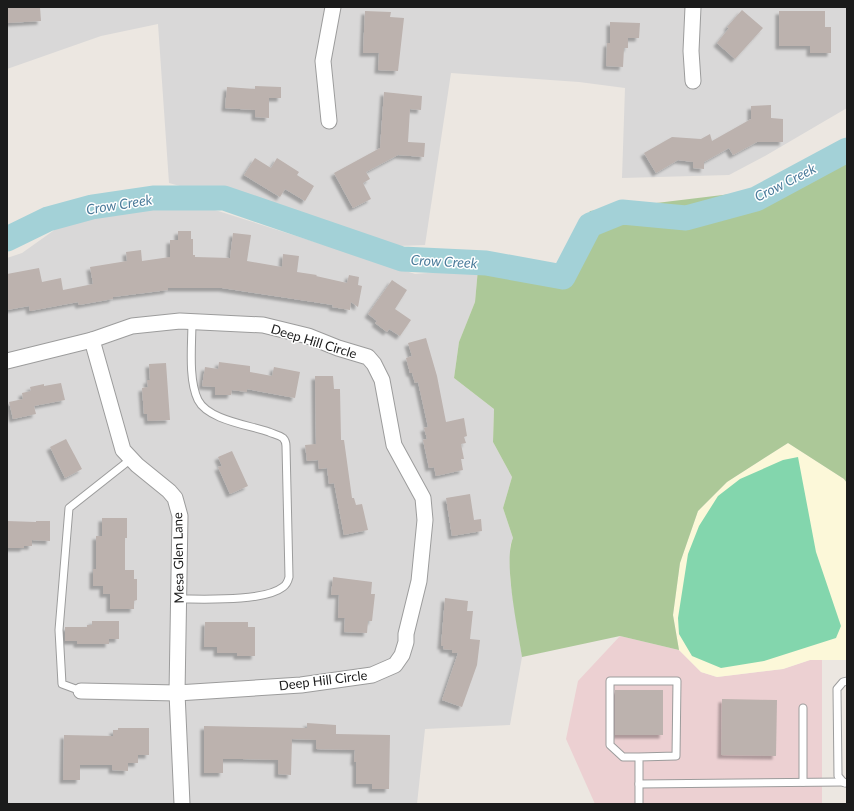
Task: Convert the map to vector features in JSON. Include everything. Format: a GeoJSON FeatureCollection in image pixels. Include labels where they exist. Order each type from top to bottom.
{"type":"FeatureCollection","features":[{"type":"Feature","properties":{"kind":"street"},"geometry":{"type":"LineString","coordinates":[[329,121],[323,61],[333,7]]}},
{"type":"Feature","properties":{"kind":"street"},"geometry":{"type":"LineString","coordinates":[[693,7],[691,51],[693,81]]}},
{"type":"Feature","properties":{"kind":"street","name":"Deep Hill Circle"},"geometry":{"type":"LineString","coordinates":[[7,361],[92,340],[132,326],[180,321],[263,325],[308,336],[338,348],[368,357],[374,364],[382,380],[394,445],[422,498],[425,520],[419,581],[406,634],[406,642],[402,655],[395,665],[372,675],[301,684],[177,692],[81,691]]}},
{"type":"Feature","properties":{"kind":"street","name":"Mesa Glen Lane"},"geometry":{"type":"LineString","coordinates":[[92,340],[123,450],[137,465],[169,491],[175,498],[180,516],[177,692],[182,804]]}},
{"type":"Feature","properties":{"kind":"lane"},"geometry":{"type":"LineString","coordinates":[[179,599],[244,598],[273,592],[284,587],[289,577],[285,441],[282,437],[215,415],[205,410],[199,402],[193,382],[192,321]]}},
{"type":"Feature","properties":{"kind":"lane"},"geometry":{"type":"LineString","coordinates":[[81,691],[62,684],[59,630],[69,508],[131,459]]}},
{"type":"Feature","properties":{"kind":"lane"},"geometry":{"type":"LineString","coordinates":[[677,681],[676,756],[639,758],[623,757],[610,745],[610,682],[677,681]]}},
{"type":"Feature","properties":{"kind":"lane"},"geometry":{"type":"LineString","coordinates":[[845,783],[838,776],[837,689],[847,681]]}},
{"type":"Feature","properties":{"kind":"lane"},"geometry":{"type":"LineString","coordinates":[[803,708],[803,782]]}},
{"type":"Feature","properties":{"kind":"lane"},"geometry":{"type":"LineString","coordinates":[[639,758],[639,804]]}},
{"type":"Feature","properties":{"kind":"lane"},"geometry":{"type":"LineString","coordinates":[[639,784],[803,782],[845,783]]}},
{"type":"Feature","properties":{"kind":"shaded area"},"geometry":{"type":"Polygon","coordinates":[[[7,7],[847,7],[847,108],[765,156],[729,175],[622,178],[625,88],[579,82],[451,73],[425,245],[397,246],[169,183],[158,24],[101,36],[7,69],[7,7]]]}},
{"type":"Feature","properties":{"kind":"shaded area"},"geometry":{"type":"Polygon","coordinates":[[[173,206],[215,210],[415,274],[478,269],[475,302],[459,342],[454,378],[494,409],[493,442],[512,477],[503,508],[513,538],[510,546],[510,579],[522,657],[510,725],[425,729],[417,804],[7,804],[7,258],[22,253],[60,226],[106,213],[173,206]]]}},
{"type":"Feature","properties":{"kind":"shaded area"},"geometry":{"type":"Polygon","coordinates":[[[788,443],[844,479],[847,483],[847,660],[810,660],[783,669],[717,677],[701,672],[679,650],[673,615],[680,563],[698,511],[727,482],[788,443]]]}},
{"type":"Feature","properties":{"kind":"shaded area"},"geometry":{"type":"Polygon","coordinates":[[[620,636],[679,650],[701,672],[717,677],[783,669],[810,660],[822,660],[822,804],[595,804],[566,739],[578,681],[620,636]]]}},
{"type":"Feature","properties":{"kind":"green space"},"geometry":{"type":"Polygon","coordinates":[[[847,145],[847,483],[844,479],[788,443],[727,482],[698,511],[680,563],[673,615],[679,650],[620,636],[522,657],[510,579],[510,549],[513,538],[503,508],[512,477],[493,442],[494,409],[454,378],[459,342],[475,302],[478,269],[562,273],[590,211],[764,190],[847,145]]]}},
{"type":"Feature","properties":{"kind":"green space"},"geometry":{"type":"Polygon","coordinates":[[[798,457],[816,552],[841,626],[836,638],[764,661],[721,668],[692,656],[679,634],[678,618],[688,554],[699,526],[718,496],[740,479],[783,460],[798,457]]]}},
{"type":"Feature","properties":{"kind":"building"},"geometry":{"type":"Polygon","coordinates":[[[7,7],[40,7],[41,21],[7,23],[7,7]]]}},
{"type":"Feature","properties":{"kind":"building"},"geometry":{"type":"Polygon","coordinates":[[[742,10],[763,28],[735,59],[717,43],[729,28],[727,27],[742,10]]]}},
{"type":"Feature","properties":{"kind":"building"},"geometry":{"type":"Polygon","coordinates":[[[365,11],[391,12],[390,17],[404,18],[398,71],[378,70],[379,53],[363,53],[365,11]]]}},
{"type":"Feature","properties":{"kind":"building"},"geometry":{"type":"Polygon","coordinates":[[[779,11],[825,11],[825,27],[831,27],[831,53],[810,53],[810,46],[779,46],[779,11]]]}},
{"type":"Feature","properties":{"kind":"building"},"geometry":{"type":"Polygon","coordinates":[[[610,22],[640,23],[639,38],[628,38],[628,48],[624,48],[623,67],[606,66],[607,43],[610,43],[610,22]]]}},
{"type":"Feature","properties":{"kind":"building"},"geometry":{"type":"Polygon","coordinates":[[[255,86],[281,87],[281,98],[269,98],[269,118],[255,117],[255,110],[225,108],[227,87],[255,89],[255,86]]]}},
{"type":"Feature","properties":{"kind":"building"},"geometry":{"type":"Polygon","coordinates":[[[384,92],[422,96],[421,110],[410,109],[408,142],[425,143],[424,157],[398,155],[366,172],[370,179],[363,183],[371,199],[353,208],[334,173],[380,148],[384,92]]]}},
{"type":"Feature","properties":{"kind":"building"},"geometry":{"type":"Polygon","coordinates":[[[771,105],[771,118],[783,119],[783,142],[757,142],[733,155],[729,148],[704,162],[704,169],[693,168],[693,162],[678,160],[656,173],[644,153],[672,137],[701,139],[710,134],[712,141],[751,119],[751,106],[771,105]]]}},
{"type":"Feature","properties":{"kind":"building"},"geometry":{"type":"Polygon","coordinates":[[[255,158],[271,168],[277,158],[299,172],[297,175],[314,186],[305,201],[285,189],[280,197],[244,175],[255,158]]]}},
{"type":"Feature","properties":{"kind":"building"},"geometry":{"type":"Polygon","coordinates":[[[178,231],[191,231],[191,239],[193,239],[193,255],[195,255],[195,257],[230,258],[233,233],[251,235],[247,261],[282,267],[283,254],[299,256],[297,272],[317,275],[316,276],[347,283],[349,275],[359,277],[358,285],[362,286],[358,307],[351,302],[350,310],[332,307],[333,305],[222,288],[168,288],[168,290],[113,297],[113,299],[79,305],[78,302],[30,311],[29,306],[7,310],[7,274],[39,268],[42,282],[61,278],[63,290],[93,284],[90,267],[127,261],[126,252],[141,250],[142,261],[170,257],[170,240],[178,240],[178,231]]]}},
{"type":"Feature","properties":{"kind":"building"},"geometry":{"type":"Polygon","coordinates":[[[392,280],[407,290],[395,309],[411,320],[400,336],[389,329],[387,332],[375,323],[377,321],[368,314],[392,280]]]}},
{"type":"Feature","properties":{"kind":"building"},"geometry":{"type":"Polygon","coordinates":[[[426,338],[437,376],[446,422],[464,418],[467,436],[464,437],[466,443],[461,444],[464,459],[461,459],[463,470],[436,476],[434,467],[429,468],[423,440],[427,439],[424,428],[428,427],[418,382],[415,383],[412,373],[410,373],[406,358],[412,356],[408,343],[426,338]]]}},
{"type":"Feature","properties":{"kind":"building"},"geometry":{"type":"Polygon","coordinates":[[[219,362],[250,366],[250,372],[272,376],[274,367],[300,372],[295,398],[247,389],[247,392],[232,390],[231,395],[215,395],[215,387],[202,386],[205,367],[218,369],[219,362]]]}},
{"type":"Feature","properties":{"kind":"building"},"geometry":{"type":"Polygon","coordinates":[[[166,363],[170,420],[148,421],[147,414],[144,414],[142,388],[148,387],[147,380],[150,380],[149,364],[166,363]]]}},
{"type":"Feature","properties":{"kind":"building"},"geometry":{"type":"Polygon","coordinates":[[[315,376],[333,376],[334,389],[340,389],[341,440],[344,440],[352,498],[354,498],[356,505],[362,504],[368,530],[344,535],[334,483],[329,484],[327,468],[319,469],[318,460],[307,461],[305,445],[316,444],[315,376]]]}},
{"type":"Feature","properties":{"kind":"building"},"geometry":{"type":"Polygon","coordinates":[[[61,383],[65,400],[34,406],[36,414],[13,419],[9,402],[23,399],[22,393],[31,391],[30,387],[61,383]]]}},
{"type":"Feature","properties":{"kind":"building"},"geometry":{"type":"Polygon","coordinates":[[[66,439],[82,469],[65,478],[50,447],[66,439]]]}},
{"type":"Feature","properties":{"kind":"building"},"geometry":{"type":"Polygon","coordinates":[[[232,451],[248,486],[230,494],[218,467],[222,466],[218,457],[232,451]]]}},
{"type":"Feature","properties":{"kind":"building"},"geometry":{"type":"Polygon","coordinates":[[[470,494],[474,520],[481,519],[482,531],[452,536],[446,498],[470,494]]]}},
{"type":"Feature","properties":{"kind":"building"},"geometry":{"type":"Polygon","coordinates":[[[102,518],[127,518],[127,538],[125,538],[125,570],[134,570],[134,579],[137,579],[137,600],[134,601],[134,609],[110,609],[110,594],[103,594],[103,586],[93,586],[93,569],[96,569],[96,536],[102,536],[102,518]]]}},
{"type":"Feature","properties":{"kind":"building"},"geometry":{"type":"Polygon","coordinates":[[[7,521],[50,521],[50,541],[32,540],[32,546],[24,546],[24,548],[7,548],[7,521]]]}},
{"type":"Feature","properties":{"kind":"building"},"geometry":{"type":"Polygon","coordinates":[[[333,577],[372,582],[371,594],[375,594],[372,621],[368,621],[367,633],[344,632],[345,618],[338,618],[339,595],[331,595],[333,577]]]}},
{"type":"Feature","properties":{"kind":"building"},"geometry":{"type":"Polygon","coordinates":[[[445,598],[468,601],[467,611],[473,611],[470,639],[480,640],[477,665],[462,707],[442,700],[458,653],[452,653],[452,650],[443,649],[444,646],[441,646],[445,598]]]}},
{"type":"Feature","properties":{"kind":"building"},"geometry":{"type":"Polygon","coordinates":[[[92,621],[119,621],[119,639],[109,639],[109,644],[77,644],[77,641],[65,641],[65,627],[87,627],[87,625],[92,625],[92,621]]]}},
{"type":"Feature","properties":{"kind":"building"},"geometry":{"type":"Polygon","coordinates":[[[205,622],[248,622],[248,627],[255,627],[255,656],[237,656],[237,653],[217,653],[217,647],[204,647],[205,622]]]}},
{"type":"Feature","properties":{"kind":"building"},"geometry":{"type":"Polygon","coordinates":[[[615,690],[663,690],[663,735],[615,735],[615,690]]]}},
{"type":"Feature","properties":{"kind":"building"},"geometry":{"type":"Polygon","coordinates":[[[722,699],[777,700],[776,756],[721,755],[722,699]]]}},
{"type":"Feature","properties":{"kind":"building"},"geometry":{"type":"Polygon","coordinates":[[[307,723],[336,725],[336,734],[390,735],[389,789],[372,789],[372,784],[356,784],[356,762],[354,762],[355,750],[316,749],[316,740],[292,739],[291,775],[278,774],[278,760],[242,759],[223,759],[223,773],[204,773],[204,726],[307,728],[307,723]]]}},
{"type":"Feature","properties":{"kind":"building"},"geometry":{"type":"Polygon","coordinates":[[[118,728],[149,728],[149,755],[138,755],[138,763],[128,763],[128,771],[112,770],[112,765],[80,765],[80,780],[63,780],[64,735],[113,736],[113,730],[118,730],[118,728]]]}},
{"type":"Feature","properties":{"kind":"waterway","name":"Crow Creek"},"geometry":{"type":"LineString","coordinates":[[7,239],[48,219],[92,207],[153,198],[224,198],[402,259],[486,263],[563,277],[590,225],[622,212],[686,218],[756,199],[847,150]]}}]}
